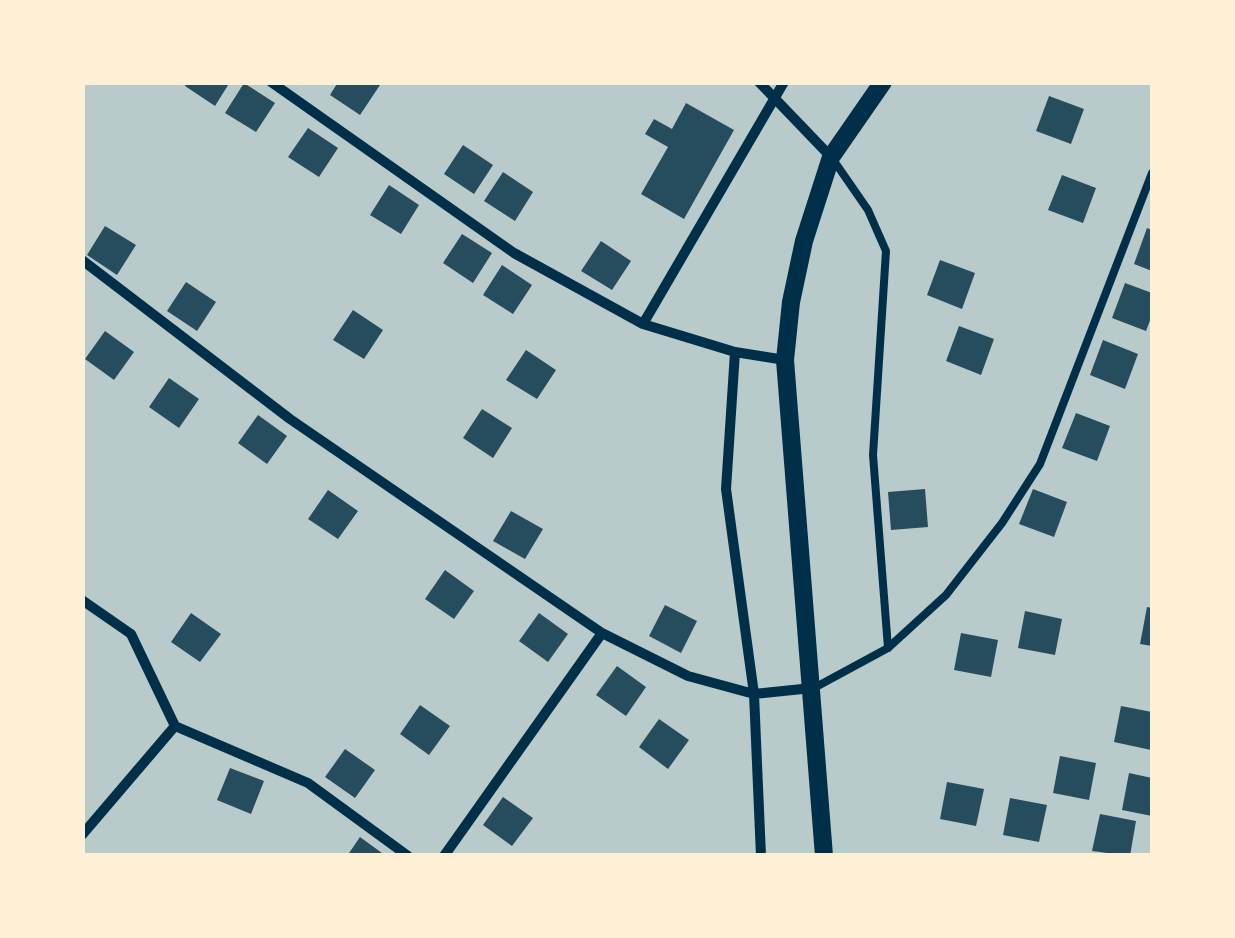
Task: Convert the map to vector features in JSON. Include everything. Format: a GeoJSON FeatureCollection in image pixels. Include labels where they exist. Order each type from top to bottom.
{"type":"FeatureCollection","features":[{"type":"Feature","properties":{"kind":"street"},"geometry":{"type":"LineString","coordinates":[[271,82],[514,253],[643,324],[734,352],[785,360]]}},
{"type":"Feature","properties":{"kind":"street"},"geometry":{"type":"LineString","coordinates":[[758,82],[832,157]]}},
{"type":"Feature","properties":{"kind":"street"},"geometry":{"type":"LineString","coordinates":[[773,82],[774,95]]}},
{"type":"Feature","properties":{"kind":"street"},"geometry":{"type":"LineString","coordinates":[[643,324],[784,82]]}},
{"type":"Feature","properties":{"kind":"street"},"geometry":{"type":"LineString","coordinates":[[824,856],[785,360],[790,302],[832,157],[883,82]]}},
{"type":"Feature","properties":{"kind":"street"},"geometry":{"type":"LineString","coordinates":[[82,260],[290,419],[602,633],[688,676],[754,694],[813,688]]}},
{"type":"Feature","properties":{"kind":"street"},"geometry":{"type":"LineString","coordinates":[[734,352],[726,489],[754,694],[761,856]]}},
{"type":"Feature","properties":{"kind":"street"},"geometry":{"type":"LineString","coordinates":[[82,600],[131,634],[175,726],[308,783],[408,856]]}},
{"type":"Feature","properties":{"kind":"street"},"geometry":{"type":"LineString","coordinates":[[444,856],[602,633]]}},
{"type":"Feature","properties":{"kind":"street"},"geometry":{"type":"LineString","coordinates":[[82,835],[175,726]]}},
{"type":"Feature","properties":{"kind":"lane"},"geometry":{"type":"LineString","coordinates":[[832,157],[868,210],[886,251],[874,454],[888,648]]}},
{"type":"Feature","properties":{"kind":"lane"},"geometry":{"type":"LineString","coordinates":[[813,688],[888,648],[946,595],[1002,522],[1040,464],[1152,173]]}},
{"type":"Feature","properties":{"kind":"shaded area"},"geometry":{"type":"Polygon","coordinates":[[[82,83],[1152,83],[1152,855],[83,855],[82,83]]]}},
{"type":"Feature","properties":{"kind":"building"},"geometry":{"type":"Polygon","coordinates":[[[187,82],[230,82],[215,106],[185,86],[187,82]]]}},
{"type":"Feature","properties":{"kind":"building"},"geometry":{"type":"Polygon","coordinates":[[[338,82],[380,85],[360,115],[330,95],[338,82]]]}},
{"type":"Feature","properties":{"kind":"building"},"geometry":{"type":"Polygon","coordinates":[[[244,83],[275,103],[256,132],[225,113],[244,83]]]}},
{"type":"Feature","properties":{"kind":"building"},"geometry":{"type":"Polygon","coordinates":[[[1049,96],[1084,109],[1071,144],[1036,131],[1049,96]]]}},
{"type":"Feature","properties":{"kind":"building"},"geometry":{"type":"Polygon","coordinates":[[[686,103],[734,130],[684,219],[641,194],[668,147],[645,134],[654,119],[672,129],[686,103]]]}},
{"type":"Feature","properties":{"kind":"building"},"geometry":{"type":"Polygon","coordinates":[[[308,128],[338,148],[319,177],[288,157],[308,128]]]}},
{"type":"Feature","properties":{"kind":"building"},"geometry":{"type":"Polygon","coordinates":[[[463,145],[493,165],[474,194],[444,174],[463,145]]]}},
{"type":"Feature","properties":{"kind":"building"},"geometry":{"type":"Polygon","coordinates":[[[503,172],[533,192],[515,221],[484,201],[503,172]]]}},
{"type":"Feature","properties":{"kind":"building"},"geometry":{"type":"Polygon","coordinates":[[[1062,175],[1096,188],[1083,223],[1048,210],[1062,175]]]}},
{"type":"Feature","properties":{"kind":"building"},"geometry":{"type":"Polygon","coordinates":[[[389,185],[419,205],[401,234],[370,215],[389,185]]]}},
{"type":"Feature","properties":{"kind":"building"},"geometry":{"type":"Polygon","coordinates":[[[105,226],[136,245],[117,275],[87,255],[105,226]]]}},
{"type":"Feature","properties":{"kind":"building"},"geometry":{"type":"Polygon","coordinates":[[[1147,228],[1152,230],[1152,271],[1134,264],[1147,228]]]}},
{"type":"Feature","properties":{"kind":"building"},"geometry":{"type":"Polygon","coordinates":[[[462,234],[492,253],[473,283],[443,263],[462,234]]]}},
{"type":"Feature","properties":{"kind":"building"},"geometry":{"type":"Polygon","coordinates":[[[601,241],[631,261],[612,290],[581,271],[601,241]]]}},
{"type":"Feature","properties":{"kind":"building"},"geometry":{"type":"Polygon","coordinates":[[[940,260],[975,273],[962,309],[927,295],[940,260]]]}},
{"type":"Feature","properties":{"kind":"building"},"geometry":{"type":"Polygon","coordinates":[[[502,265],[532,285],[513,314],[483,295],[502,265]]]}},
{"type":"Feature","properties":{"kind":"building"},"geometry":{"type":"Polygon","coordinates":[[[186,282],[216,302],[197,331],[167,311],[186,282]]]}},
{"type":"Feature","properties":{"kind":"building"},"geometry":{"type":"Polygon","coordinates":[[[1125,283],[1152,293],[1152,315],[1146,331],[1112,318],[1125,283]]]}},
{"type":"Feature","properties":{"kind":"building"},"geometry":{"type":"Polygon","coordinates":[[[353,310],[383,330],[364,359],[333,340],[353,310]]]}},
{"type":"Feature","properties":{"kind":"building"},"geometry":{"type":"Polygon","coordinates":[[[959,326],[994,339],[981,375],[946,361],[959,326]]]}},
{"type":"Feature","properties":{"kind":"building"},"geometry":{"type":"Polygon","coordinates":[[[105,331],[134,352],[114,380],[85,359],[105,331]]]}},
{"type":"Feature","properties":{"kind":"building"},"geometry":{"type":"Polygon","coordinates":[[[1103,340],[1138,354],[1125,389],[1090,375],[1103,340]]]}},
{"type":"Feature","properties":{"kind":"building"},"geometry":{"type":"Polygon","coordinates":[[[526,350],[556,370],[537,399],[506,380],[526,350]]]}},
{"type":"Feature","properties":{"kind":"building"},"geometry":{"type":"Polygon","coordinates":[[[169,378],[199,399],[179,428],[149,407],[169,378]]]}},
{"type":"Feature","properties":{"kind":"building"},"geometry":{"type":"Polygon","coordinates":[[[482,409],[512,428],[493,458],[463,438],[482,409]]]}},
{"type":"Feature","properties":{"kind":"building"},"geometry":{"type":"Polygon","coordinates":[[[1076,413],[1110,426],[1097,461],[1062,448],[1076,413]]]}},
{"type":"Feature","properties":{"kind":"building"},"geometry":{"type":"Polygon","coordinates":[[[258,415],[287,436],[267,464],[238,443],[258,415]]]}},
{"type":"Feature","properties":{"kind":"building"},"geometry":{"type":"Polygon","coordinates":[[[925,489],[928,527],[891,530],[888,492],[925,489]]]}},
{"type":"Feature","properties":{"kind":"building"},"geometry":{"type":"Polygon","coordinates":[[[1033,489],[1067,502],[1054,537],[1019,524],[1033,489]]]}},
{"type":"Feature","properties":{"kind":"building"},"geometry":{"type":"Polygon","coordinates":[[[328,490],[358,511],[338,539],[308,519],[328,490]]]}},
{"type":"Feature","properties":{"kind":"building"},"geometry":{"type":"Polygon","coordinates":[[[511,511],[543,529],[525,559],[493,541],[511,511]]]}},
{"type":"Feature","properties":{"kind":"building"},"geometry":{"type":"Polygon","coordinates":[[[445,570],[474,591],[454,619],[425,599],[445,570]]]}},
{"type":"Feature","properties":{"kind":"building"},"geometry":{"type":"Polygon","coordinates":[[[665,605],[697,621],[681,653],[649,636],[665,605]]]}},
{"type":"Feature","properties":{"kind":"building"},"geometry":{"type":"Polygon","coordinates":[[[1147,607],[1152,608],[1152,646],[1140,644],[1147,607]]]}},
{"type":"Feature","properties":{"kind":"building"},"geometry":{"type":"Polygon","coordinates":[[[1025,611],[1062,619],[1055,655],[1018,648],[1025,611]]]}},
{"type":"Feature","properties":{"kind":"building"},"geometry":{"type":"Polygon","coordinates":[[[191,613],[221,634],[200,662],[171,642],[191,613]]]}},
{"type":"Feature","properties":{"kind":"building"},"geometry":{"type":"Polygon","coordinates":[[[539,613],[568,634],[548,662],[519,641],[539,613]]]}},
{"type":"Feature","properties":{"kind":"building"},"geometry":{"type":"Polygon","coordinates":[[[961,633],[998,640],[991,677],[954,670],[961,633]]]}},
{"type":"Feature","properties":{"kind":"building"},"geometry":{"type":"Polygon","coordinates":[[[617,666],[646,687],[626,716],[596,695],[617,666]]]}},
{"type":"Feature","properties":{"kind":"building"},"geometry":{"type":"Polygon","coordinates":[[[420,705],[450,726],[429,755],[400,734],[420,705]]]}},
{"type":"Feature","properties":{"kind":"building"},"geometry":{"type":"Polygon","coordinates":[[[1121,706],[1152,712],[1151,750],[1114,742],[1121,706]]]}},
{"type":"Feature","properties":{"kind":"building"},"geometry":{"type":"Polygon","coordinates":[[[659,719],[689,740],[668,769],[639,747],[659,719]]]}},
{"type":"Feature","properties":{"kind":"building"},"geometry":{"type":"Polygon","coordinates":[[[345,749],[375,770],[355,798],[325,777],[345,749]]]}},
{"type":"Feature","properties":{"kind":"building"},"geometry":{"type":"Polygon","coordinates":[[[1060,756],[1096,763],[1089,800],[1053,793],[1060,756]]]}},
{"type":"Feature","properties":{"kind":"building"},"geometry":{"type":"Polygon","coordinates":[[[230,768],[264,781],[251,814],[217,800],[230,768]]]}},
{"type":"Feature","properties":{"kind":"building"},"geometry":{"type":"Polygon","coordinates":[[[1129,773],[1152,778],[1152,816],[1122,810],[1129,773]]]}},
{"type":"Feature","properties":{"kind":"building"},"geometry":{"type":"Polygon","coordinates":[[[947,782],[984,789],[976,826],[940,819],[947,782]]]}},
{"type":"Feature","properties":{"kind":"building"},"geometry":{"type":"Polygon","coordinates":[[[503,797],[533,818],[512,846],[483,825],[503,797]]]}},
{"type":"Feature","properties":{"kind":"building"},"geometry":{"type":"Polygon","coordinates":[[[1010,798],[1047,805],[1039,842],[1003,835],[1010,798]]]}},
{"type":"Feature","properties":{"kind":"building"},"geometry":{"type":"Polygon","coordinates":[[[1100,814],[1136,821],[1130,856],[1092,851],[1100,814]]]}},
{"type":"Feature","properties":{"kind":"building"},"geometry":{"type":"Polygon","coordinates":[[[360,837],[386,856],[347,856],[360,837]]]}}]}
